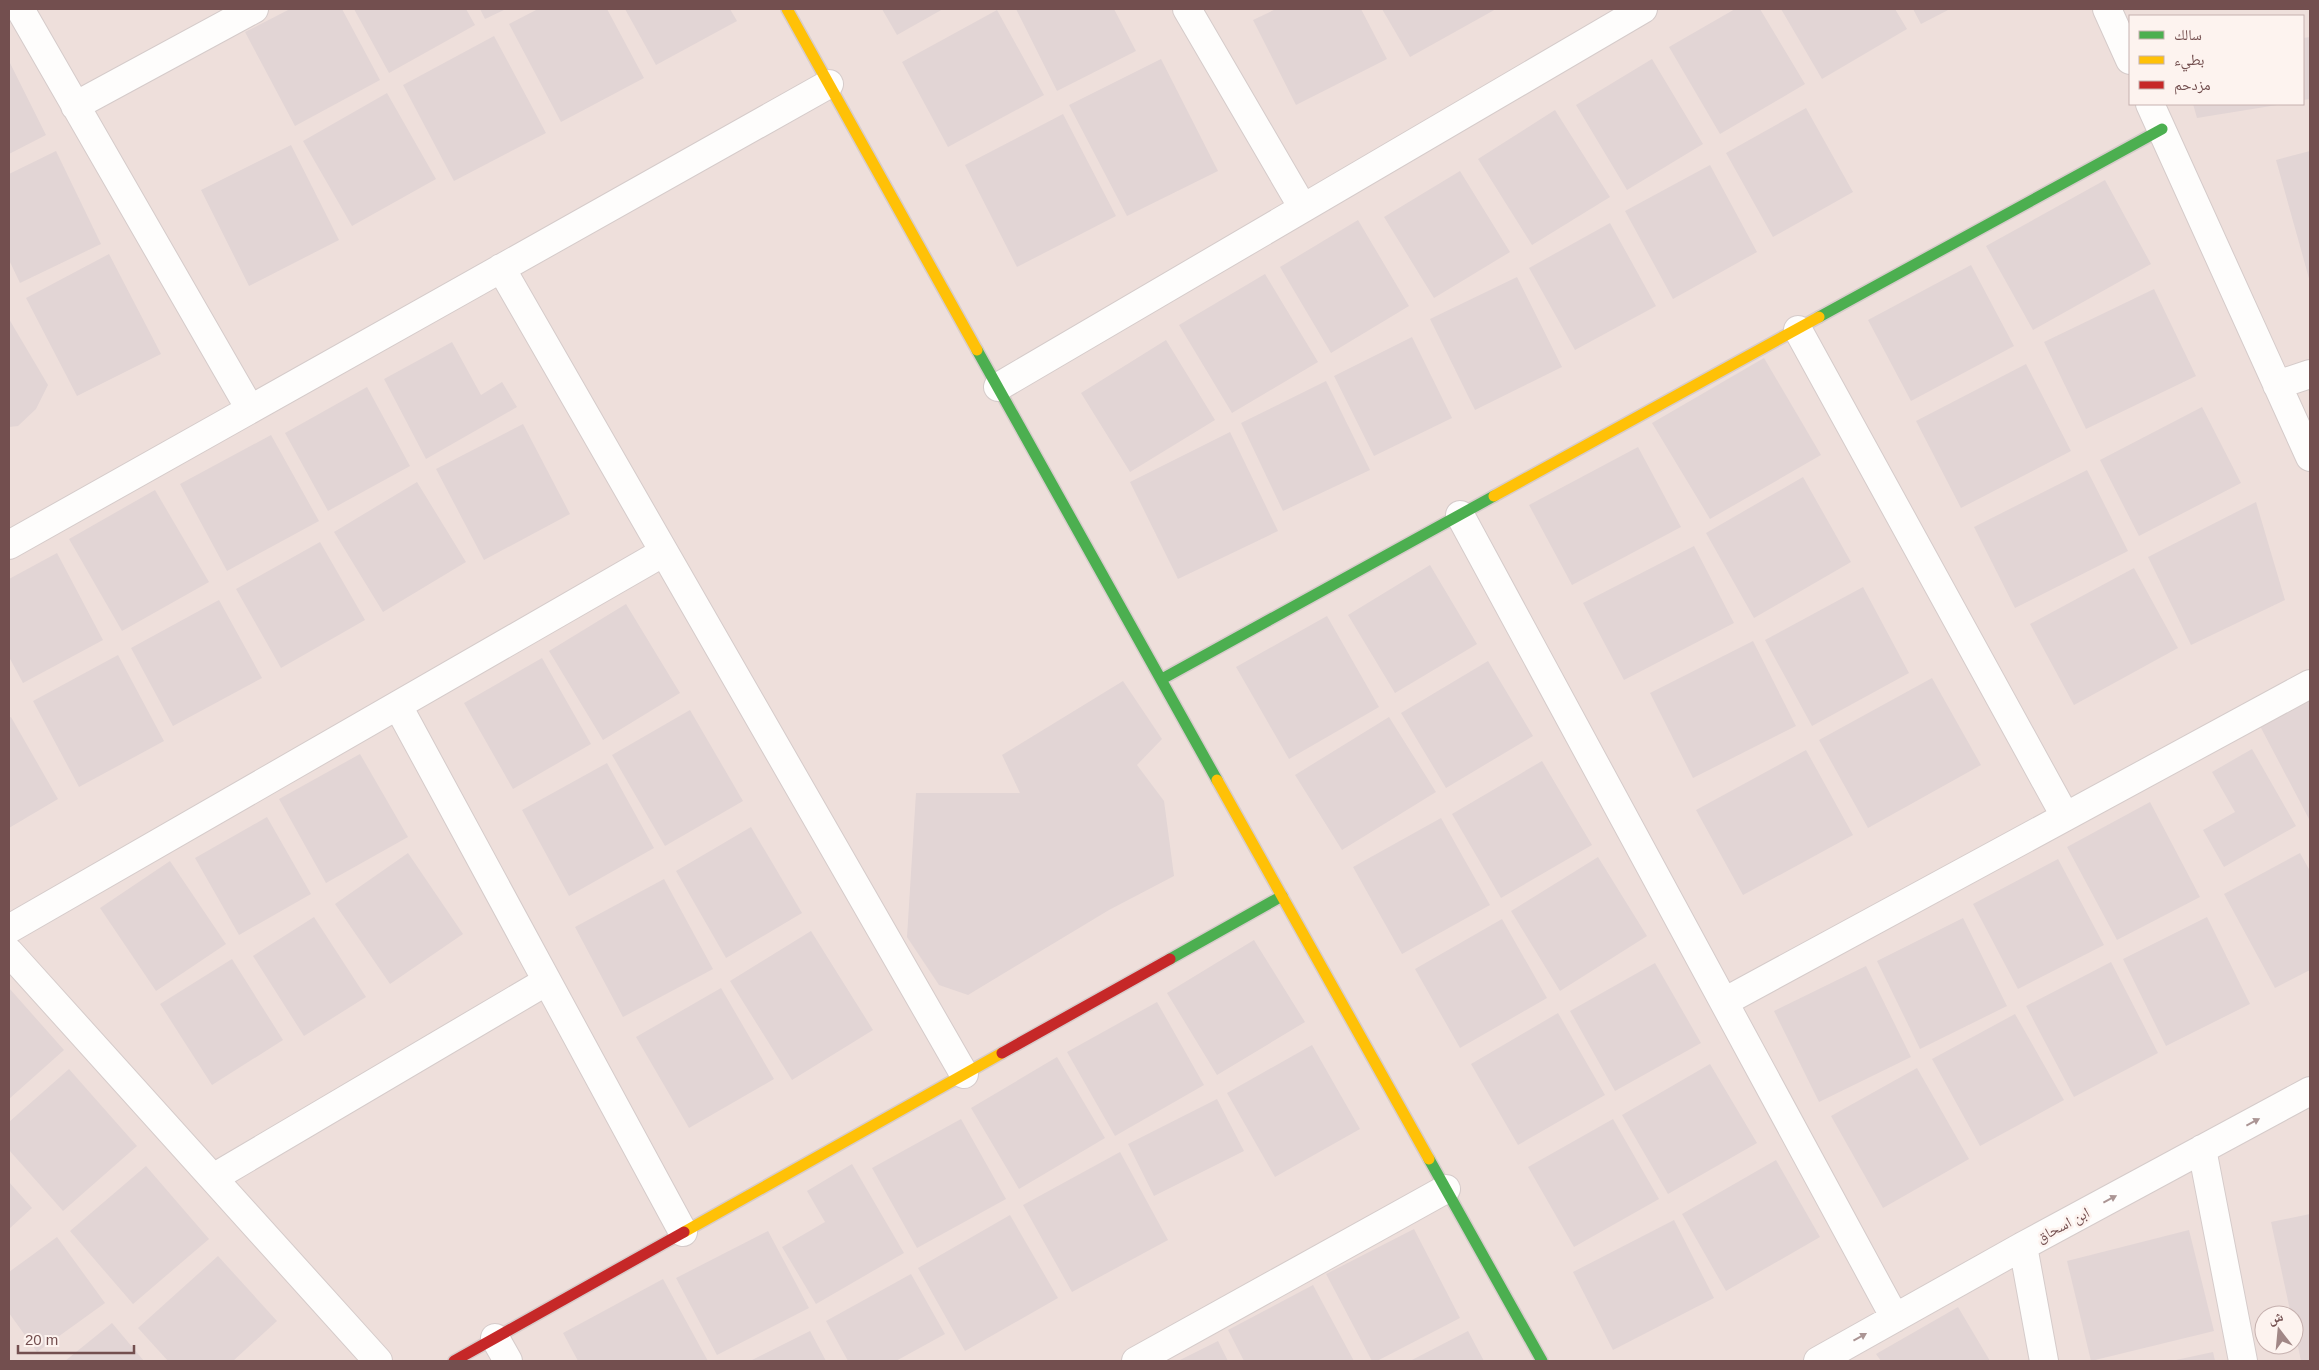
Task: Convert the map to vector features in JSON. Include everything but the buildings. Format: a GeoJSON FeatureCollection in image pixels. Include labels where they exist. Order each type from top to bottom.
{"type":"FeatureCollection","features":[{"type":"Feature","properties":{"kind":"street"},"geometry":{"type":"LineString","coordinates":[[20,9],[250,409]]}},
{"type":"Feature","properties":{"kind":"street"},"geometry":{"type":"LineString","coordinates":[[75,106],[254,9]]}},
{"type":"Feature","properties":{"kind":"street"},"geometry":{"type":"LineString","coordinates":[[787,9],[1542,1361]]}},
{"type":"Feature","properties":{"kind":"street"},"geometry":{"type":"LineString","coordinates":[[1188,9],[1303,208]]}},
{"type":"Feature","properties":{"kind":"street"},"geometry":{"type":"LineString","coordinates":[[998,387],[1642,9]]}},
{"type":"Feature","properties":{"kind":"street"},"geometry":{"type":"LineString","coordinates":[[2107,9],[2129,58]]}},
{"type":"Feature","properties":{"kind":"street"},"geometry":{"type":"LineString","coordinates":[[9,545],[829,84]]}},
{"type":"Feature","properties":{"kind":"street"},"geometry":{"type":"LineString","coordinates":[[2150,105],[2310,457]]}},
{"type":"Feature","properties":{"kind":"street"},"geometry":{"type":"LineString","coordinates":[[1162,679],[2162,129]]}},
{"type":"Feature","properties":{"kind":"street"},"geometry":{"type":"LineString","coordinates":[[501,268],[964,1074]]}},
{"type":"Feature","properties":{"kind":"street"},"geometry":{"type":"LineString","coordinates":[[1798,330],[2066,816]]}},
{"type":"Feature","properties":{"kind":"street"},"geometry":{"type":"LineString","coordinates":[[2277,385],[2310,374]]}},
{"type":"Feature","properties":{"kind":"street"},"geometry":{"type":"LineString","coordinates":[[1460,515],[1895,1318]]}},
{"type":"Feature","properties":{"kind":"street"},"geometry":{"type":"LineString","coordinates":[[9,930],[664,552]]}},
{"type":"Feature","properties":{"kind":"street"},"geometry":{"type":"LineString","coordinates":[[1724,1002],[2310,684]]}},
{"type":"Feature","properties":{"kind":"street"},"geometry":{"type":"LineString","coordinates":[[398,706],[683,1232]]}},
{"type":"Feature","properties":{"kind":"street"},"geometry":{"type":"LineString","coordinates":[[454,1361],[1282,896]]}},
{"type":"Feature","properties":{"kind":"street"},"geometry":{"type":"LineString","coordinates":[[9,952],[378,1361]]}},
{"type":"Feature","properties":{"kind":"street"},"geometry":{"type":"LineString","coordinates":[[212,1178],[547,980]]}},
{"type":"Feature","properties":{"kind":"street","name":"ابن اسحاق"},"geometry":{"type":"LineString","coordinates":[[1818,1361],[2023,1246],[2310,1091]]}},
{"type":"Feature","properties":{"kind":"street"},"geometry":{"type":"LineString","coordinates":[[2202,1149],[2243,1361]]}},
{"type":"Feature","properties":{"kind":"street"},"geometry":{"type":"LineString","coordinates":[[1136,1361],[1446,1189]]}},
{"type":"Feature","properties":{"kind":"street"},"geometry":{"type":"LineString","coordinates":[[2023,1246],[2044,1361]]}},
{"type":"Feature","properties":{"kind":"street"},"geometry":{"type":"LineString","coordinates":[[495,1338],[508,1361]]}},
{"type":"Feature","properties":{"kind":"shaded area"},"geometry":{"type":"Polygon","coordinates":[[[9,9],[2310,9],[2310,1361],[9,1361],[9,9]]]}},
{"type":"Feature","properties":{"kind":"traffic: fast"},"geometry":{"type":"LineString","coordinates":[[1819,317],[2162,129]]}},
{"type":"Feature","properties":{"kind":"traffic: fast"},"geometry":{"type":"LineString","coordinates":[[977,350],[1217,780]]}},
{"type":"Feature","properties":{"kind":"traffic: fast"},"geometry":{"type":"LineString","coordinates":[[1162,679],[1494,496]]}},
{"type":"Feature","properties":{"kind":"traffic: fast"},"geometry":{"type":"LineString","coordinates":[[1170,959],[1282,896]]}},
{"type":"Feature","properties":{"kind":"traffic: fast"},"geometry":{"type":"LineString","coordinates":[[1429,1159],[1542,1361]]}},
{"type":"Feature","properties":{"kind":"traffic: slow"},"geometry":{"type":"LineString","coordinates":[[787,9],[977,350]]}},
{"type":"Feature","properties":{"kind":"traffic: slow"},"geometry":{"type":"LineString","coordinates":[[1494,496],[1819,317]]}},
{"type":"Feature","properties":{"kind":"traffic: slow"},"geometry":{"type":"LineString","coordinates":[[1217,780],[1429,1159]]}},
{"type":"Feature","properties":{"kind":"traffic: slow"},"geometry":{"type":"LineString","coordinates":[[684,1232],[1002,1053]]}},
{"type":"Feature","properties":{"kind":"traffic: jam"},"geometry":{"type":"LineString","coordinates":[[1002,1053],[1170,959]]}},
{"type":"Feature","properties":{"kind":"traffic: jam"},"geometry":{"type":"LineString","coordinates":[[454,1361],[684,1232]]}}]}
